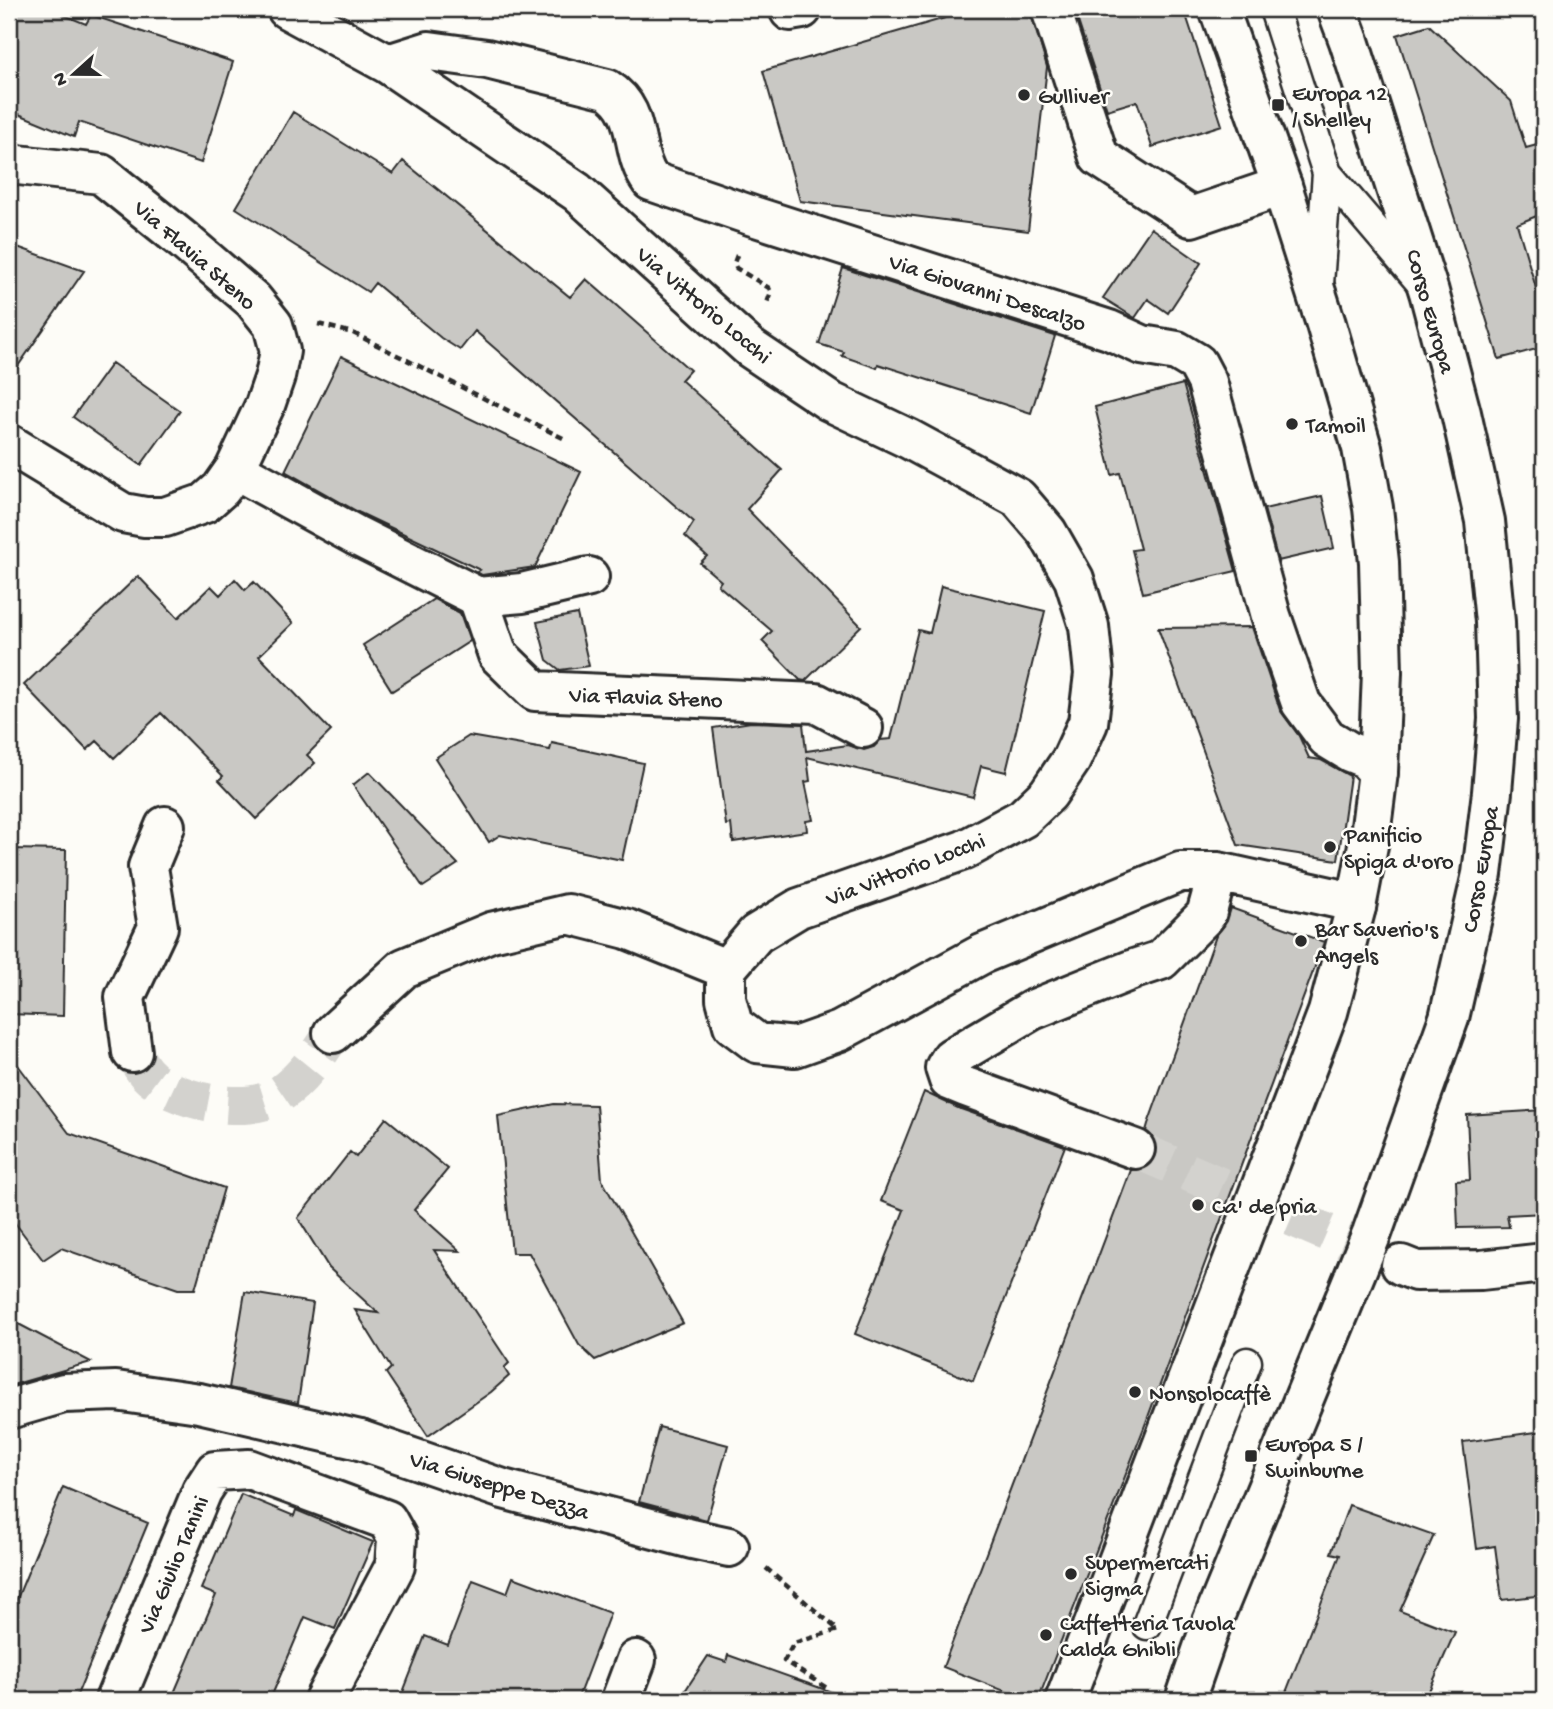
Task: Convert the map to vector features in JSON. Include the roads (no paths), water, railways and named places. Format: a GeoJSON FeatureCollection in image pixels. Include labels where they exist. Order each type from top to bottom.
{"type":"FeatureCollection","features":[{"type":"Feature","properties":{"kind":"street","name":"Via Vittorio Locchi"},"geometry":{"type":"LineString","coordinates":[[288,9],[388,64],[577,192],[750,348],[829,401],[909,439],[1018,498],[1047,532],[1074,579],[1089,626],[1094,674],[1088,723],[1072,760],[1048,794],[1023,818],[964,850],[799,908],[756,934],[726,969]]}},
{"type":"Feature","properties":{"kind":"street"},"geometry":{"type":"LineString","coordinates":[[789,9],[802,9]]}},
{"type":"Feature","properties":{"kind":"street"},"geometry":{"type":"LineString","coordinates":[[1051,9],[1099,157],[1191,217],[1282,186]]}},
{"type":"Feature","properties":{"kind":"street"},"geometry":{"type":"LineString","coordinates":[[1065,1700],[1328,1012],[1356,907],[1370,835],[1378,772],[1382,620],[1373,508],[1362,448],[1282,186],[1219,9]]}},
{"type":"Feature","properties":{"kind":"street","name":"Corso Europa"},"geometry":{"type":"LineString","coordinates":[[1185,1700],[1212,1622],[1376,1221],[1449,1018],[1482,874],[1499,719],[1495,622],[1485,521],[1461,413],[1429,292],[1337,9]]}},
{"type":"Feature","properties":{"kind":"street","name":"Via Giovanni Descalzo"},"geometry":{"type":"LineString","coordinates":[[388,64],[429,51],[487,59],[607,89],[623,100],[634,130],[642,165],[651,181],[1109,330],[1142,345],[1177,351],[1197,363],[1207,383],[1271,616],[1301,704],[1327,738],[1365,758],[1378,772]]}},
{"type":"Feature","properties":{"kind":"street","name":"Via Flavia Steno"},"geometry":{"type":"LineString","coordinates":[[9,164],[101,174],[254,300],[273,325],[280,351],[265,405],[235,469],[221,489],[205,503],[165,517],[123,513],[9,444]]}},
{"type":"Feature","properties":{"kind":"street"},"geometry":{"type":"LineString","coordinates":[[235,469],[355,535],[478,597],[522,593],[589,577]]}},
{"type":"Feature","properties":{"kind":"street","name":"Via Flavia Steno"},"geometry":{"type":"LineString","coordinates":[[478,597],[498,655],[535,691],[816,703],[863,728]]}},
{"type":"Feature","properties":{"kind":"street"},"geometry":{"type":"LineString","coordinates":[[132,1052],[125,997],[158,927],[148,867],[165,827]]}},
{"type":"Feature","properties":{"kind":"street"},"geometry":{"type":"LineString","coordinates":[[333,1033],[404,968],[491,932],[568,914],[627,929],[726,969],[726,999],[733,1025],[757,1044],[795,1047],[840,1031],[982,954],[1180,872],[1218,872],[1343,900],[1356,907]]}},
{"type":"Feature","properties":{"kind":"street"},"geometry":{"type":"LineString","coordinates":[[1135,1149],[965,1087],[949,1080],[945,1068],[951,1058],[1032,1010],[1161,960],[1206,915],[1218,872]]}},
{"type":"Feature","properties":{"kind":"street"},"geometry":{"type":"LineString","coordinates":[[1409,1268],[1480,1270],[1544,1263]]}},
{"type":"Feature","properties":{"kind":"street","name":"Via Giuseppe Dezza"},"geometry":{"type":"LineString","coordinates":[[9,1409],[64,1393],[116,1391],[199,1403],[360,1440],[503,1489],[692,1539],[729,1546]]}},
{"type":"Feature","properties":{"kind":"street","name":"Via Giulio Tanini"},"geometry":{"type":"LineString","coordinates":[[115,1700],[202,1491],[215,1471],[249,1469],[387,1520],[397,1538],[395,1566],[324,1700]]}},
{"type":"Feature","properties":{"kind":"street"},"geometry":{"type":"LineString","coordinates":[[621,1700],[636,1660]]}},
{"type":"Feature","properties":{"kind":"lane"},"geometry":{"type":"LineString","coordinates":[[1273,9],[1326,173],[1318,300]]}},
{"type":"Feature","properties":{"kind":"lane"},"geometry":{"type":"LineString","coordinates":[[1326,173],[1429,292]]}},
{"type":"Feature","properties":{"kind":"lane"},"geometry":{"type":"LineString","coordinates":[[1147,1625],[1247,1363]]}},
{"type":"Feature","properties":{"kind":"tunnel"},"geometry":{"type":"LineString","coordinates":[[132,1052],[147,1074],[173,1092],[208,1102],[245,1105],[275,1097],[293,1084],[333,1033]]}},
{"type":"Feature","properties":{"kind":"tunnel"},"geometry":{"type":"LineString","coordinates":[[1135,1149],[1397,1263]]}},
{"type":"Feature","properties":{"kind":"place","name":"Gulliver"},"geometry":{"type":"Point","coordinates":[1024,95]}},
{"type":"Feature","properties":{"kind":"place","name":"Europa 12 / Shelley"},"geometry":{"type":"Point","coordinates":[1278,105]}},
{"type":"Feature","properties":{"kind":"place","name":"Tamoil"},"geometry":{"type":"Point","coordinates":[1292,424]}},
{"type":"Feature","properties":{"kind":"place","name":"Panificio Spiga d'oro"},"geometry":{"type":"Point","coordinates":[1330,847]}},
{"type":"Feature","properties":{"kind":"place","name":"Bar Saverio's Angels"},"geometry":{"type":"Point","coordinates":[1301,941]}},
{"type":"Feature","properties":{"kind":"place","name":"Ca' de pria"},"geometry":{"type":"Point","coordinates":[1198,1205]}},
{"type":"Feature","properties":{"kind":"place","name":"Nonsolocaffè"},"geometry":{"type":"Point","coordinates":[1135,1392]}},
{"type":"Feature","properties":{"kind":"place","name":"Europa 5 / Swinburne"},"geometry":{"type":"Point","coordinates":[1251,1456]}},
{"type":"Feature","properties":{"kind":"place","name":"Supermercati Sigma"},"geometry":{"type":"Point","coordinates":[1071,1574]}},
{"type":"Feature","properties":{"kind":"place","name":"Caffetteria Tavola Calda Ghibli"},"geometry":{"type":"Point","coordinates":[1046,1635]}}]}
